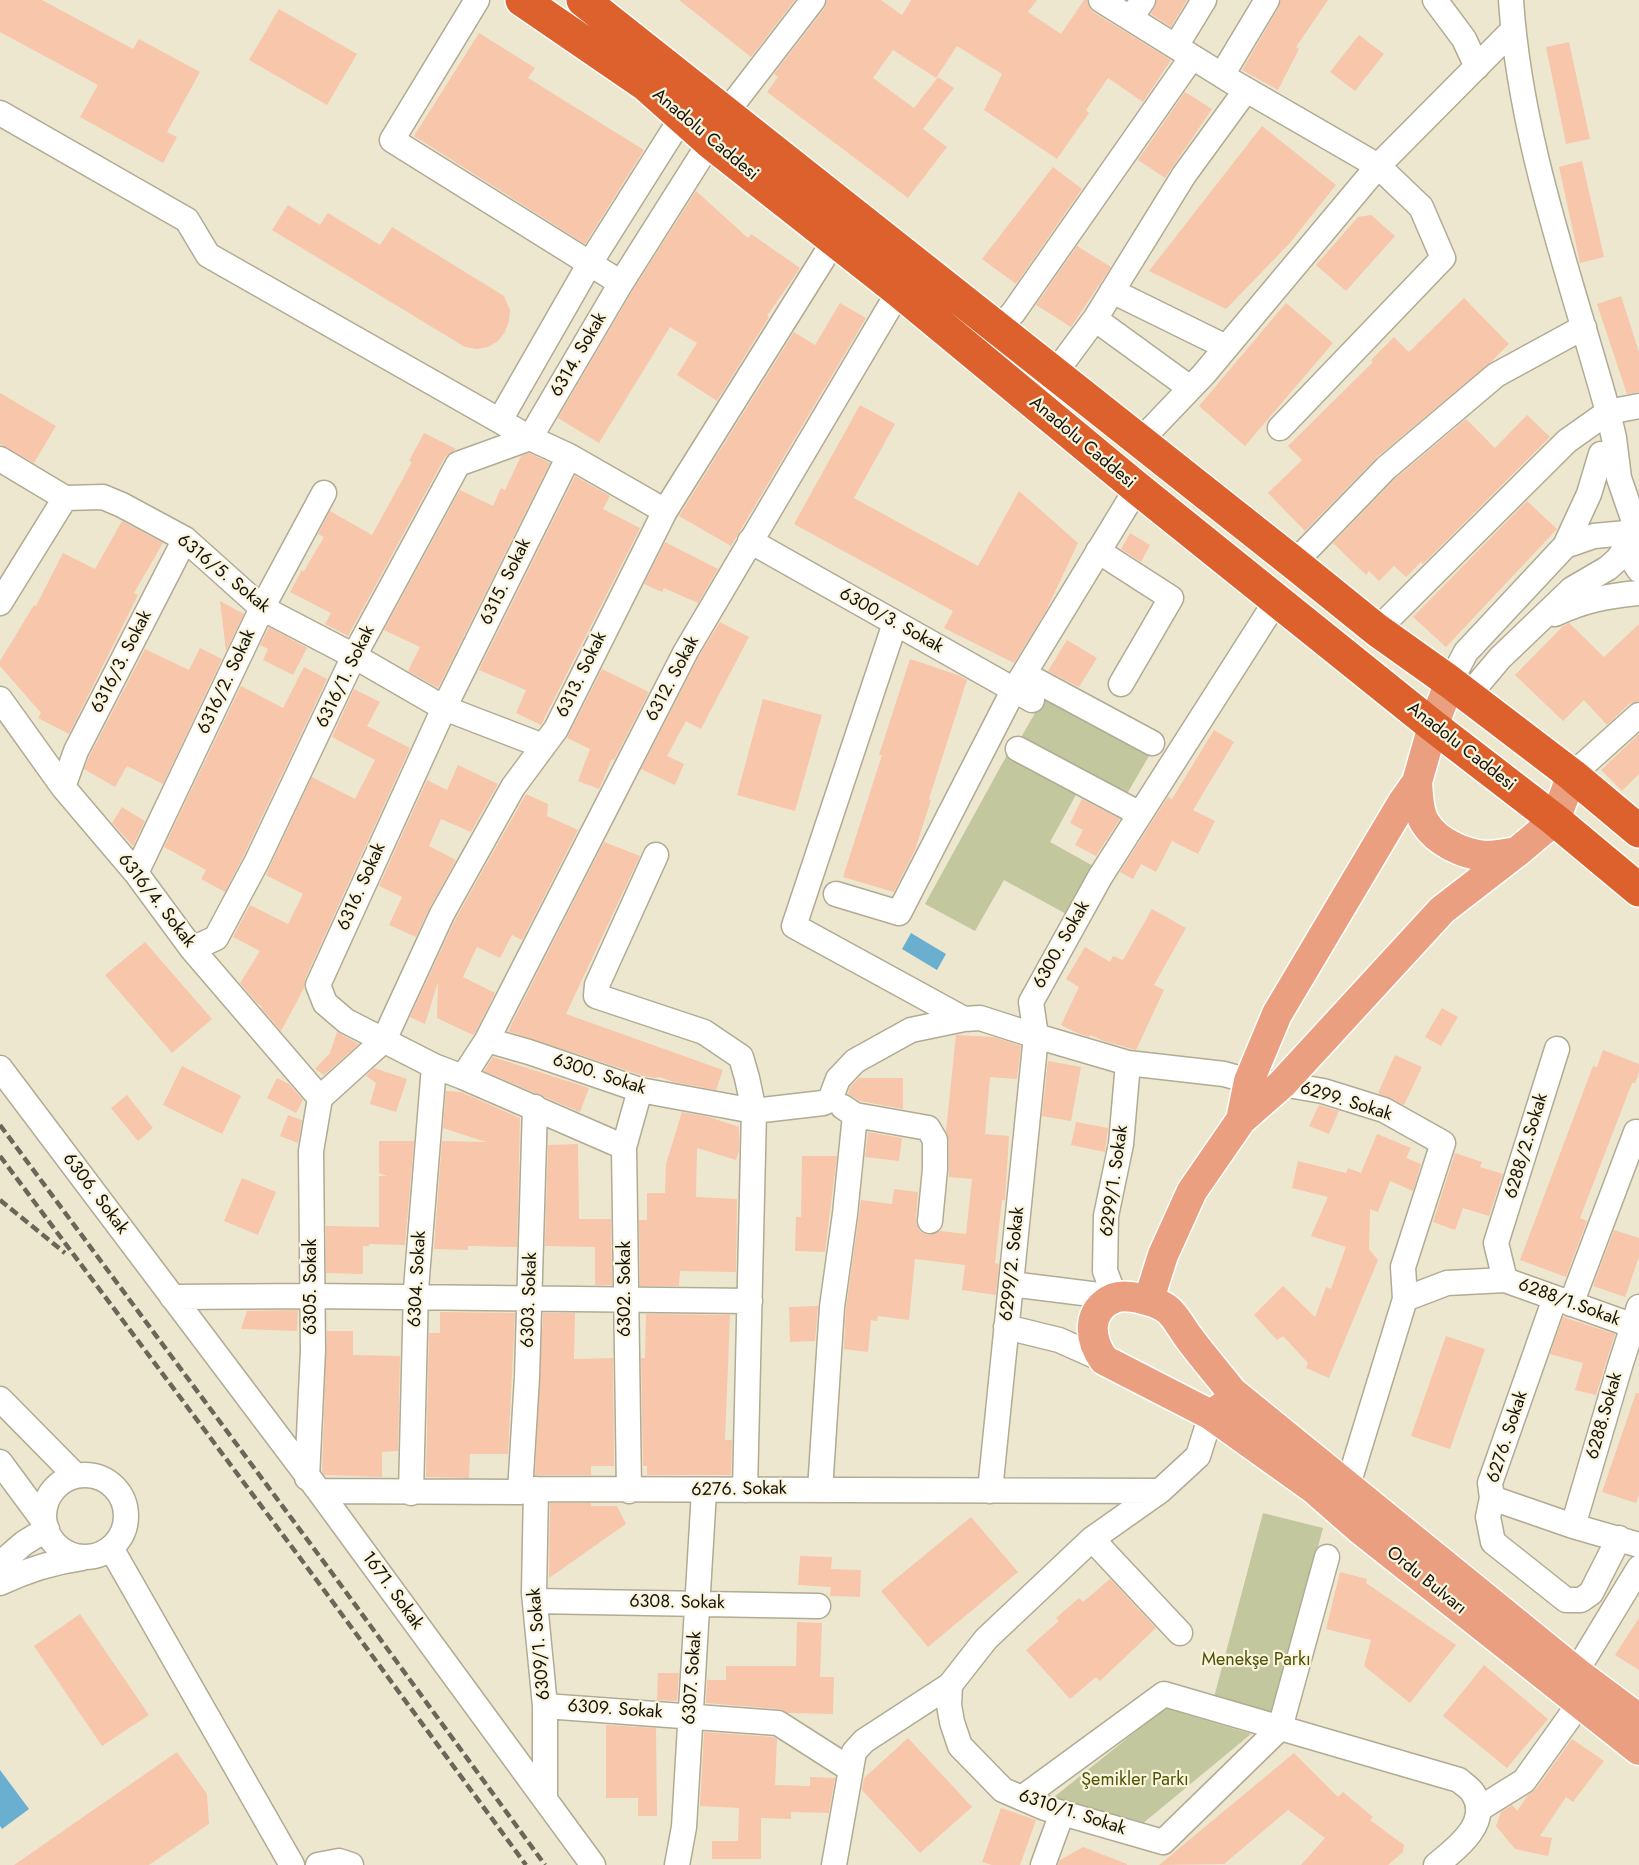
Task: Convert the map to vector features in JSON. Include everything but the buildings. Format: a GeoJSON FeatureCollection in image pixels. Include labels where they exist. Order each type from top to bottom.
{"type":"FeatureCollection","features":[{"type":"Feature","properties":{"kind":"highway","name":"Anadolu Caddesi"},"geometry":{"type":"LineString","coordinates":[[522,0],[646,85],[710,142],[899,291],[1276,601],[1555,820],[1639,890]]}},
{"type":"Feature","properties":{"kind":"highway","name":"Anadolu Caddesi"},"geometry":{"type":"LineString","coordinates":[[583,0],[1377,630],[1572,775],[1639,831]]}},
{"type":"Feature","properties":{"kind":"main road"},"geometry":{"type":"LineString","coordinates":[[1241,1120],[1249,1080],[1277,1014],[1417,782],[1433,726],[1459,689]]}},
{"type":"Feature","properties":{"kind":"main road"},"geometry":{"type":"LineString","coordinates":[[1104,1360],[1096,1349],[1092,1325],[1095,1317],[1115,1297],[1149,1299],[1163,1255],[1192,1191],[1241,1120],[1282,1084],[1442,910],[1555,820],[1572,775]]}},
{"type":"Feature","properties":{"kind":"main road"},"geometry":{"type":"LineString","coordinates":[[1417,782],[1419,806],[1425,822],[1444,842],[1466,852],[1485,856],[1517,852]]}},
{"type":"Feature","properties":{"kind":"main road","name":"Ordu Bulvarı"},"geometry":{"type":"LineString","coordinates":[[1149,1299],[1168,1310],[1232,1392],[1576,1672],[1639,1719]]}},
{"type":"Feature","properties":{"kind":"main road","name":"Ordu Bulvarı"},"geometry":{"type":"LineString","coordinates":[[1104,1360],[1211,1415],[1313,1488],[1360,1529],[1639,1750]]}},
{"type":"Feature","properties":{"kind":"main road"},"geometry":{"type":"LineString","coordinates":[[1211,1415],[1228,1403],[1232,1392]]}},
{"type":"Feature","properties":{"kind":"street"},"geometry":{"type":"LineString","coordinates":[[477,0],[392,140],[621,283]]}},
{"type":"Feature","properties":{"kind":"street"},"geometry":{"type":"LineString","coordinates":[[726,113],[813,0]]}},
{"type":"Feature","properties":{"kind":"street"},"geometry":{"type":"LineString","coordinates":[[1101,0],[1137,9],[1184,52],[1378,166],[1420,207],[1443,258],[1280,428]]}},
{"type":"Feature","properties":{"kind":"street"},"geometry":{"type":"LineString","coordinates":[[998,329],[1013,313],[1184,52],[1204,0]]}},
{"type":"Feature","properties":{"kind":"street"},"geometry":{"type":"LineString","coordinates":[[1435,0],[1464,39],[1477,67]]}},
{"type":"Feature","properties":{"kind":"street"},"geometry":{"type":"LineString","coordinates":[[1511,0],[1513,30],[1536,162],[1609,418],[1630,538],[1639,570]]}},
{"type":"Feature","properties":{"kind":"street"},"geometry":{"type":"LineString","coordinates":[[1222,75],[1260,2]]}},
{"type":"Feature","properties":{"kind":"street"},"geometry":{"type":"LineString","coordinates":[[1140,441],[1226,347],[1378,166],[1513,30]]}},
{"type":"Feature","properties":{"kind":"street"},"geometry":{"type":"LineString","coordinates":[[1055,374],[1095,319],[1184,175],[1246,90]]}},
{"type":"Feature","properties":{"kind":"street"},"geometry":{"type":"LineString","coordinates":[[0,112],[187,220],[208,255],[530,438],[568,456],[665,511]]}},
{"type":"Feature","properties":{"kind":"street"},"geometry":{"type":"LineString","coordinates":[[500,420],[590,263],[682,117]]}},
{"type":"Feature","properties":{"kind":"street","name":"6314. Sokak"},"geometry":{"type":"LineString","coordinates":[[530,438],[621,283],[710,142]]}},
{"type":"Feature","properties":{"kind":"street","name":"6313. Sokak"},"geometry":{"type":"LineString","coordinates":[[320,1098],[384,1040],[442,914],[513,787],[556,729],[665,511],[834,241]]}},
{"type":"Feature","properties":{"kind":"street","name":"6312. Sokak"},"geometry":{"type":"LineString","coordinates":[[463,1077],[487,1040],[687,651],[899,291]]}},
{"type":"Feature","properties":{"kind":"street"},"geometry":{"type":"LineString","coordinates":[[1112,291],[1226,347]]}},
{"type":"Feature","properties":{"kind":"street"},"geometry":{"type":"LineString","coordinates":[[1095,319],[1190,388]]}},
{"type":"Feature","properties":{"kind":"street"},"geometry":{"type":"LineString","coordinates":[[1294,562],[1386,468],[1496,375],[1584,327]]}},
{"type":"Feature","properties":{"kind":"street"},"geometry":{"type":"LineString","coordinates":[[1377,630],[1567,441],[1609,418],[1639,406]]}},
{"type":"Feature","properties":{"kind":"street"},"geometry":{"type":"LineString","coordinates":[[1459,689],[1466,652],[1565,546],[1589,494],[1609,418]]}},
{"type":"Feature","properties":{"kind":"street","name":"6316/1. Sokak"},"geometry":{"type":"LineString","coordinates":[[192,949],[216,938],[276,822],[354,656],[458,464],[530,438]]}},
{"type":"Feature","properties":{"kind":"street"},"geometry":{"type":"LineString","coordinates":[[1601,454],[1606,489],[1630,538]]}},
{"type":"Feature","properties":{"kind":"street","name":"6315. Sokak"},"geometry":{"type":"LineString","coordinates":[[444,708],[568,456]]}},
{"type":"Feature","properties":{"kind":"street"},"geometry":{"type":"LineString","coordinates":[[0,459],[65,498],[0,603]]}},
{"type":"Feature","properties":{"kind":"street"},"geometry":{"type":"LineString","coordinates":[[836,894],[899,913],[1098,551],[1137,488]]}},
{"type":"Feature","properties":{"kind":"street","name":"6316/2. Sokak"},"geometry":{"type":"LineString","coordinates":[[136,873],[262,608],[324,494]]}},
{"type":"Feature","properties":{"kind":"street","name":"6316/5. Sokak"},"geometry":{"type":"LineString","coordinates":[[65,498],[103,497],[122,505],[185,539],[262,608],[354,656],[444,708],[543,746]]}},
{"type":"Feature","properties":{"kind":"street"},"geometry":{"type":"LineString","coordinates":[[1565,546],[1594,536],[1630,538]]}},
{"type":"Feature","properties":{"kind":"street"},"geometry":{"type":"LineString","coordinates":[[1459,689],[1500,658],[1572,589],[1608,568],[1630,538]]}},
{"type":"Feature","properties":{"kind":"street","name":"6316/3. Sokak"},"geometry":{"type":"LineString","coordinates":[[63,787],[76,751],[185,539]]}},
{"type":"Feature","properties":{"kind":"street","name":"6300/3. Sokak"},"geometry":{"type":"LineString","coordinates":[[750,541],[895,623],[1024,688],[1152,743]]}},
{"type":"Feature","properties":{"kind":"street"},"geometry":{"type":"LineString","coordinates":[[1098,551],[1171,598],[1121,684]]}},
{"type":"Feature","properties":{"kind":"street"},"geometry":{"type":"LineString","coordinates":[[1537,622],[1580,603],[1608,596],[1639,593]]}},
{"type":"Feature","properties":{"kind":"street","name":"6300. Sokak"},"geometry":{"type":"LineString","coordinates":[[1036,1036],[1031,1002],[1100,877],[1276,601]]}},
{"type":"Feature","properties":{"kind":"street"},"geometry":{"type":"LineString","coordinates":[[895,623],[794,926],[964,1019]]}},
{"type":"Feature","properties":{"kind":"street","name":"6316/4. Sokak"},"geometry":{"type":"LineString","coordinates":[[0,699],[63,787],[136,873],[192,949],[320,1098]]}},
{"type":"Feature","properties":{"kind":"street","name":"6316. Sokak"},"geometry":{"type":"LineString","coordinates":[[444,708],[318,985],[325,1002],[346,1021],[434,1066],[535,1107],[624,1147]]}},
{"type":"Feature","properties":{"kind":"street"},"geometry":{"type":"LineString","coordinates":[[1572,775],[1639,715]]}},
{"type":"Feature","properties":{"kind":"street"},"geometry":{"type":"LineString","coordinates":[[1018,749],[1140,814]]}},
{"type":"Feature","properties":{"kind":"street"},"geometry":{"type":"LineString","coordinates":[[656,855],[597,985],[596,996],[704,1032],[741,1057],[754,1111],[745,1490]]}},
{"type":"Feature","properties":{"kind":"street"},"geometry":{"type":"LineString","coordinates":[[930,1221],[935,1140],[928,1128],[855,1115],[830,1100],[838,1079],[855,1061],[911,1030],[980,1018],[1036,1036]]}},
{"type":"Feature","properties":{"kind":"street","name":"6299. Sokak"},"geometry":{"type":"LineString","coordinates":[[1036,1036],[1128,1063],[1224,1074],[1323,1091],[1384,1110],[1443,1143],[1403,1267],[1406,1299],[1348,1485]]}},
{"type":"Feature","properties":{"kind":"street","name":"6299/2. Sokak"},"geometry":{"type":"LineString","coordinates":[[990,1491],[1036,1036]]}},
{"type":"Feature","properties":{"kind":"street","name":"6300. Sokak"},"geometry":{"type":"LineString","coordinates":[[487,1040],[640,1090],[754,1111],[823,1103],[830,1100]]}},
{"type":"Feature","properties":{"kind":"street","name":"6288/2.Sokak"},"geometry":{"type":"LineString","coordinates":[[1496,1243],[1557,1049]]}},
{"type":"Feature","properties":{"kind":"street","name":"6299/1. Sokak"},"geometry":{"type":"LineString","coordinates":[[1115,1297],[1105,1271],[1106,1216],[1121,1144],[1128,1063]]}},
{"type":"Feature","properties":{"kind":"street","name":"6304. Sokak"},"geometry":{"type":"LineString","coordinates":[[411,1493],[416,1298],[434,1066]]}},
{"type":"Feature","properties":{"kind":"street","name":"6306. Sokak"},"geometry":{"type":"LineString","coordinates":[[0,1068],[189,1320]]}},
{"type":"Feature","properties":{"kind":"street","name":"6302. Sokak"},"geometry":{"type":"LineString","coordinates":[[629,1491],[624,1147],[640,1090]]}},
{"type":"Feature","properties":{"kind":"street","name":"6305. Sokak"},"geometry":{"type":"LineString","coordinates":[[313,1484],[311,1151],[320,1098]]}},
{"type":"Feature","properties":{"kind":"street","name":"6303. Sokak"},"geometry":{"type":"LineString","coordinates":[[528,1491],[535,1107]]}},
{"type":"Feature","properties":{"kind":"street"},"geometry":{"type":"LineString","coordinates":[[820,1490],[832,1307],[845,1214],[855,1115]]}},
{"type":"Feature","properties":{"kind":"street","name":"6276. Sokak"},"geometry":{"type":"LineString","coordinates":[[1629,1541],[1573,1526],[1492,1498],[1490,1483],[1563,1301],[1636,1132]]}},
{"type":"Feature","properties":{"kind":"street","name":"6288/1.Sokak"},"geometry":{"type":"LineString","coordinates":[[1496,1243],[1505,1280],[1563,1301],[1637,1317]]}},
{"type":"Feature","properties":{"kind":"street"},"geometry":{"type":"LineString","coordinates":[[1406,1299],[1447,1283],[1505,1280]]}},
{"type":"Feature","properties":{"kind":"street"},"geometry":{"type":"LineString","coordinates":[[1011,1284],[1115,1297]]}},
{"type":"Feature","properties":{"kind":"street"},"geometry":{"type":"LineString","coordinates":[[172,1297],[313,1296],[750,1301]]}},
{"type":"Feature","properties":{"kind":"street","name":"6288.Sokak"},"geometry":{"type":"LineString","coordinates":[[1573,1526],[1620,1366],[1637,1317]]}},
{"type":"Feature","properties":{"kind":"street","name":"1671. Sokak"},"geometry":{"type":"LineString","coordinates":[[189,1320],[313,1484],[593,1865]]}},
{"type":"Feature","properties":{"kind":"street","name":"Ordu Bulvarı"},"geometry":{"type":"LineString","coordinates":[[1006,1328],[1059,1340],[1104,1360]]}},
{"type":"Feature","properties":{"kind":"street"},"geometry":{"type":"LineString","coordinates":[[0,1400],[75,1475],[101,1479],[112,1485],[121,1495],[126,1508],[127,1521],[123,1533],[111,1548],[94,1557],[58,1561],[0,1583]]}},
{"type":"Feature","properties":{"kind":"street"},"geometry":{"type":"LineString","coordinates":[[834,1865],[854,1752],[864,1741],[950,1685],[986,1639],[1092,1539],[1160,1491],[1198,1456],[1211,1415]]}},
{"type":"Feature","properties":{"kind":"street"},"geometry":{"type":"LineString","coordinates":[[0,1462],[46,1526]]}},
{"type":"Feature","properties":{"kind":"street"},"geometry":{"type":"LineString","coordinates":[[75,1475],[55,1489],[48,1499],[45,1511],[46,1526],[51,1541],[57,1547],[69,1554],[82,1557]]}},
{"type":"Feature","properties":{"kind":"street","name":"6276. Sokak"},"geometry":{"type":"LineString","coordinates":[[313,1484],[411,1493],[745,1490],[1160,1491]]}},
{"type":"Feature","properties":{"kind":"street","name":"6309/1. Sokak"},"geometry":{"type":"LineString","coordinates":[[528,1491],[545,1706],[545,1798]]}},
{"type":"Feature","properties":{"kind":"street","name":"6307. Sokak"},"geometry":{"type":"LineString","coordinates":[[677,1865],[684,1827],[704,1491]]}},
{"type":"Feature","properties":{"kind":"street"},"geometry":{"type":"LineString","coordinates":[[1492,1498],[1488,1516],[1493,1542],[1566,1600],[1581,1600],[1591,1593],[1629,1541]]}},
{"type":"Feature","properties":{"kind":"street"},"geometry":{"type":"LineString","coordinates":[[0,1564],[46,1526]]}},
{"type":"Feature","properties":{"kind":"street"},"geometry":{"type":"LineString","coordinates":[[1092,1539],[1180,1633]]}},
{"type":"Feature","properties":{"kind":"street"},"geometry":{"type":"LineString","coordinates":[[111,1548],[292,1865]]}},
{"type":"Feature","properties":{"kind":"street"},"geometry":{"type":"LineString","coordinates":[[1280,1728],[1327,1557]]}},
{"type":"Feature","properties":{"kind":"street"},"geometry":{"type":"LineString","coordinates":[[1576,1672],[1639,1568]]}},
{"type":"Feature","properties":{"kind":"street","name":"6308. Sokak"},"geometry":{"type":"LineString","coordinates":[[535,1601],[698,1602],[819,1606]]}},
{"type":"Feature","properties":{"kind":"street","name":"6310/1. Sokak"},"geometry":{"type":"LineString","coordinates":[[950,1685],[951,1722],[960,1746],[1003,1790],[1045,1808],[1163,1842],[1280,1728]]}},
{"type":"Feature","properties":{"kind":"street"},"geometry":{"type":"LineString","coordinates":[[1022,1798],[1164,1694],[1459,1780],[1473,1792],[1479,1809],[1475,1825],[1458,1848],[1436,1865]]}},
{"type":"Feature","properties":{"kind":"street"},"geometry":{"type":"LineString","coordinates":[[1479,1809],[1524,1781],[1579,1704]]}},
{"type":"Feature","properties":{"kind":"street","name":"6309. Sokak"},"geometry":{"type":"LineString","coordinates":[[545,1706],[778,1723],[850,1769]]}},
{"type":"Feature","properties":{"kind":"street"},"geometry":{"type":"LineString","coordinates":[[1043,1865],[1062,1813]]}},
{"type":"Feature","properties":{"kind":"street"},"geometry":{"type":"LineString","coordinates":[[318,1865],[339,1861],[351,1865]]}},
{"type":"Feature","properties":{"kind":"green space"},"geometry":{"type":"Polygon","coordinates":[[[1049,689],[1153,749],[1124,799],[1020,739],[1049,689]]]}},
{"type":"Feature","properties":{"kind":"green space"},"geometry":{"type":"Polygon","coordinates":[[[1007,755],[1077,793],[1050,842],[1097,868],[1070,916],[1004,880],[975,931],[925,904],[1007,755]]]}},
{"type":"Feature","properties":{"kind":"green space","name":"Menekşe Parkı"},"geometry":{"type":"Polygon","coordinates":[[[1263,1513],[1323,1528],[1272,1720],[1213,1701],[1263,1513]]]}},
{"type":"Feature","properties":{"kind":"green space","name":"Şemikler Parkı"},"geometry":{"type":"Polygon","coordinates":[[[1165,1708],[1251,1734],[1136,1829],[1049,1801],[1165,1708]]]}},
{"type":"Feature","properties":{"kind":"water"},"geometry":{"type":"Polygon","coordinates":[[[911,933],[946,954],[937,970],[902,949],[911,933]]]}},
{"type":"Feature","properties":{"kind":"water"},"geometry":{"type":"Polygon","coordinates":[[[0,1770],[29,1809],[2,1829],[0,1826],[0,1770]]]}},
{"type":"Feature","properties":{"kind":"railway"},"geometry":{"type":"LineString","coordinates":[[0,1125],[545,1865]]}},
{"type":"Feature","properties":{"kind":"railway"},"geometry":{"type":"LineString","coordinates":[[0,1156],[526,1865]]}},
{"type":"Feature","properties":{"kind":"railway"},"geometry":{"type":"LineString","coordinates":[[0,1200],[65,1253]]}}]}
